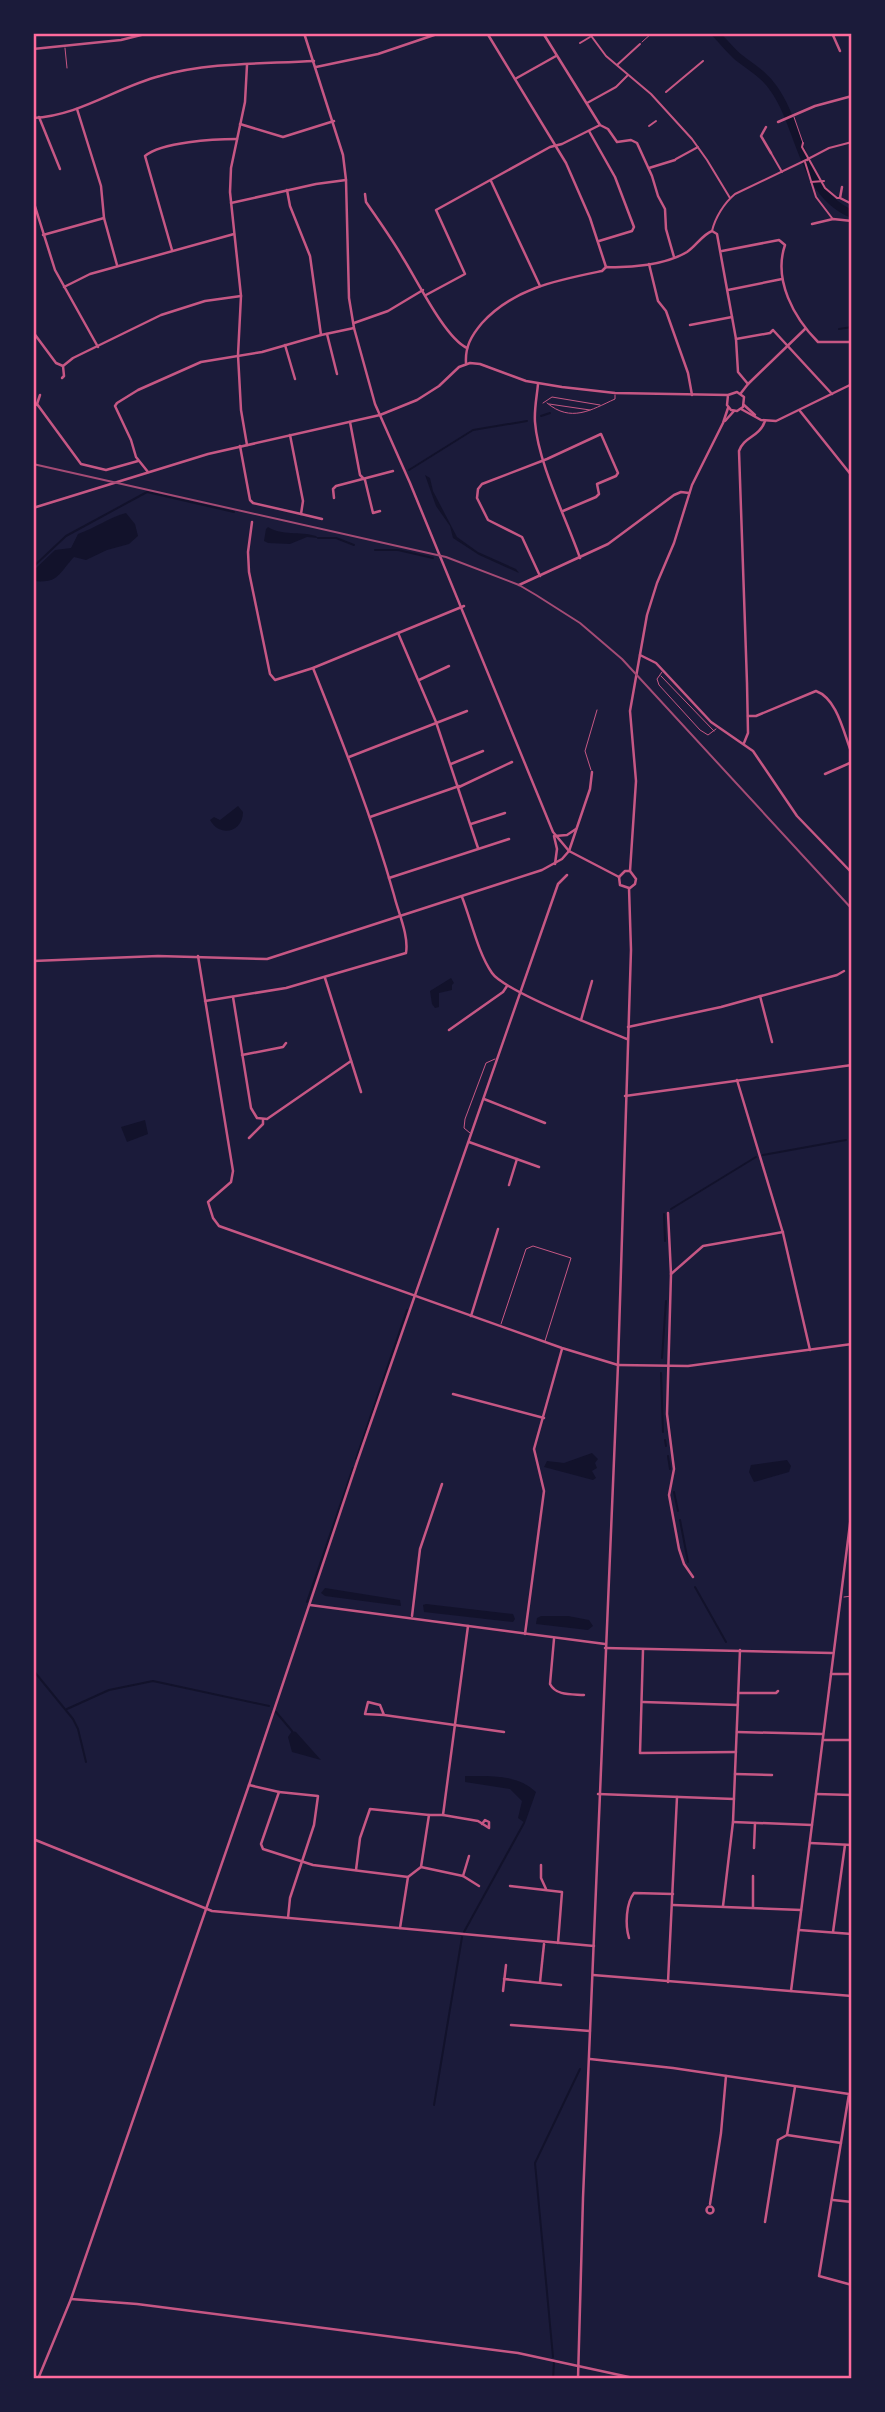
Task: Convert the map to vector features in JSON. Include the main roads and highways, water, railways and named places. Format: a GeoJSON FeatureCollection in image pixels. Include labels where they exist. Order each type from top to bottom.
{"type":"FeatureCollection","features":[{"type":"Feature","properties":{"kind":"waterway"},"geometry":{"type":"LineString","coordinates":[[715,33],[770,84],[783,105],[804,158],[822,191],[835,204],[852,214]]}},
{"type":"Feature","properties":{"kind":"waterway"},"geometry":{"type":"LineString","coordinates":[[839,329],[852,327]]}},
{"type":"Feature","properties":{"kind":"waterway"},"geometry":{"type":"LineString","coordinates":[[541,416],[550,413]]}},
{"type":"Feature","properties":{"kind":"waterway"},"geometry":{"type":"LineString","coordinates":[[409,470],[473,430],[527,421]]}},
{"type":"Feature","properties":{"kind":"waterway"},"geometry":{"type":"LineString","coordinates":[[33,567],[66,536],[147,492],[234,512]]}},
{"type":"Feature","properties":{"kind":"waterway"},"geometry":{"type":"LineString","coordinates":[[318,538],[336,538],[354,545]]}},
{"type":"Feature","properties":{"kind":"waterway"},"geometry":{"type":"LineString","coordinates":[[375,550],[398,550],[433,558]]}},
{"type":"Feature","properties":{"kind":"waterway"},"geometry":{"type":"LineString","coordinates":[[763,1155],[846,1140]]}},
{"type":"Feature","properties":{"kind":"waterway"},"geometry":{"type":"LineString","coordinates":[[671,1209],[756,1157]]}},
{"type":"Feature","properties":{"kind":"waterway"},"geometry":{"type":"LineString","coordinates":[[664,1214],[665,1241]]}},
{"type":"Feature","properties":{"kind":"waterway"},"geometry":{"type":"LineString","coordinates":[[662,1358],[666,1301]]}},
{"type":"Feature","properties":{"kind":"waterway"},"geometry":{"type":"LineString","coordinates":[[356,1459],[407,1310]]}},
{"type":"Feature","properties":{"kind":"waterway"},"geometry":{"type":"LineString","coordinates":[[661,1373],[663,1432]]}},
{"type":"Feature","properties":{"kind":"waterway"},"geometry":{"type":"LineString","coordinates":[[665,1440],[666,1446]]}},
{"type":"Feature","properties":{"kind":"waterway"},"geometry":{"type":"LineString","coordinates":[[668,1456],[670,1469]]}},
{"type":"Feature","properties":{"kind":"waterway"},"geometry":{"type":"LineString","coordinates":[[307,1602],[353,1468]]}},
{"type":"Feature","properties":{"kind":"waterway"},"geometry":{"type":"LineString","coordinates":[[674,1492],[678,1511]]}},
{"type":"Feature","properties":{"kind":"waterway"},"geometry":{"type":"LineString","coordinates":[[680,1520],[688,1562]]}},
{"type":"Feature","properties":{"kind":"waterway"},"geometry":{"type":"LineString","coordinates":[[695,1587],[726,1642]]}},
{"type":"Feature","properties":{"kind":"waterway"},"geometry":{"type":"LineString","coordinates":[[33,1670],[73,1719],[86,1762]]}},
{"type":"Feature","properties":{"kind":"waterway"},"geometry":{"type":"LineString","coordinates":[[67,1709],[109,1690],[153,1681],[269,1706]]}},
{"type":"Feature","properties":{"kind":"waterway"},"geometry":{"type":"LineString","coordinates":[[276,1712],[292,1731]]}},
{"type":"Feature","properties":{"kind":"waterway"},"geometry":{"type":"LineString","coordinates":[[464,1932],[524,1823]]}},
{"type":"Feature","properties":{"kind":"waterway"},"geometry":{"type":"LineString","coordinates":[[434,2105],[462,1937]]}},
{"type":"Feature","properties":{"kind":"waterway"},"geometry":{"type":"LineString","coordinates":[[553,2357],[535,2163],[580,2069]]}},
{"type":"Feature","properties":{"kind":"waterway"},"geometry":{"type":"LineString","coordinates":[[553,2379],[554,2362]]}},
{"type":"Feature","properties":{"kind":"railway"},"geometry":{"type":"LineString","coordinates":[[33,464],[446,557],[519,585],[580,623],[622,659],[852,909]]}}]}
